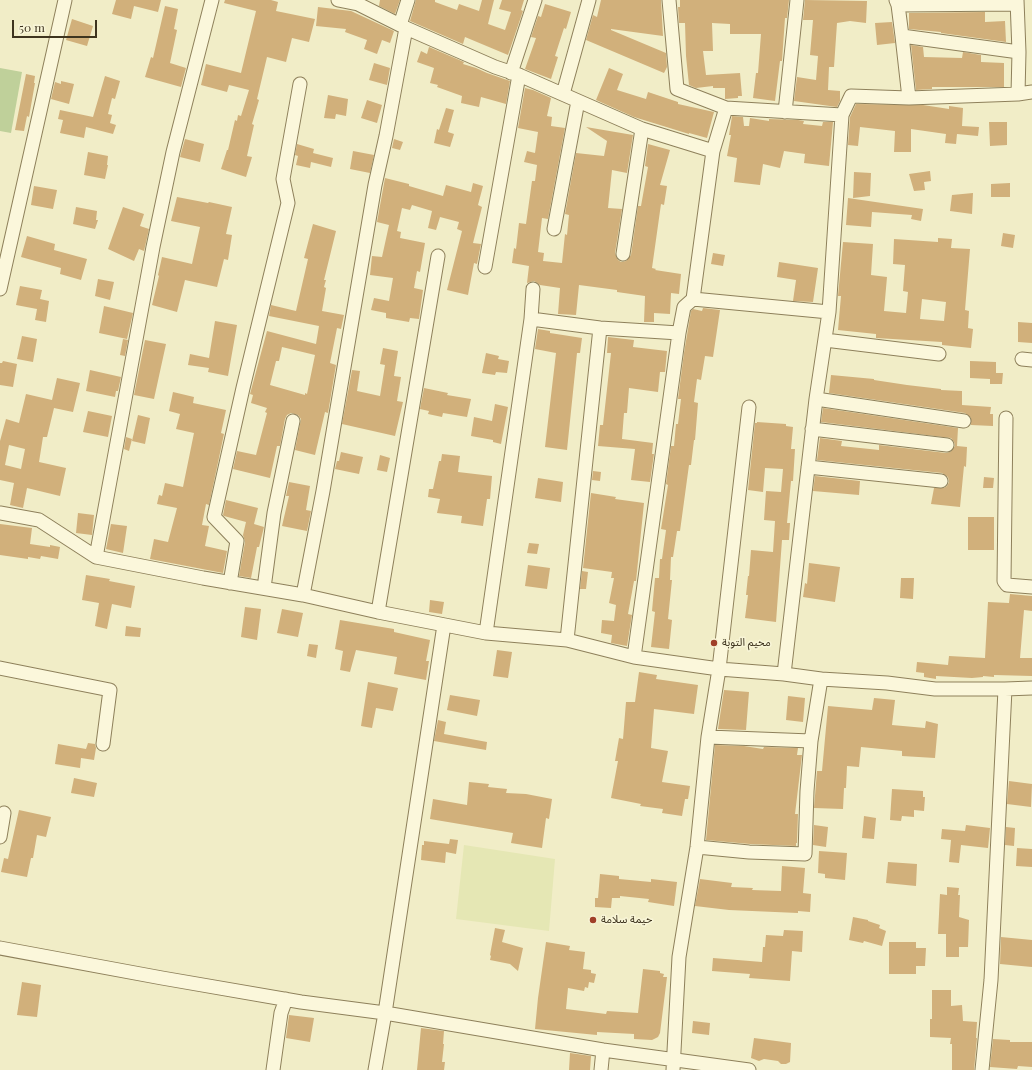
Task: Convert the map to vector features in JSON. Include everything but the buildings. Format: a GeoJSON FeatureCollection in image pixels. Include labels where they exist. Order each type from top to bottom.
{"type":"FeatureCollection","features":[{"type":"Feature","properties":{"kind":"street"},"geometry":{"type":"LineString","coordinates":[[0,289],[65,0]]}},
{"type":"Feature","properties":{"kind":"street"},"geometry":{"type":"LineString","coordinates":[[96,557],[154,240],[173,152],[212,0]]}},
{"type":"Feature","properties":{"kind":"street"},"geometry":{"type":"LineString","coordinates":[[338,0],[358,4],[403,27],[642,129],[713,151]]}},
{"type":"Feature","properties":{"kind":"street"},"geometry":{"type":"LineString","coordinates":[[303,595],[323,491],[375,185],[386,136],[408,0]]}},
{"type":"Feature","properties":{"kind":"street"},"geometry":{"type":"LineString","coordinates":[[485,267],[515,74],[535,0]]}},
{"type":"Feature","properties":{"kind":"street"},"geometry":{"type":"LineString","coordinates":[[563,94],[589,0]]}},
{"type":"Feature","properties":{"kind":"street"},"geometry":{"type":"LineString","coordinates":[[669,0],[677,89],[726,108],[842,115]]}},
{"type":"Feature","properties":{"kind":"street"},"geometry":{"type":"LineString","coordinates":[[785,112],[797,0]]}},
{"type":"Feature","properties":{"kind":"street"},"geometry":{"type":"LineString","coordinates":[[909,98],[897,2],[1017,2],[1019,52],[1018,94]]}},
{"type":"Feature","properties":{"kind":"street"},"geometry":{"type":"LineString","coordinates":[[902,36],[1019,52]]}},
{"type":"Feature","properties":{"kind":"street"},"geometry":{"type":"LineString","coordinates":[[230,583],[237,541],[214,517],[243,388],[288,203],[284,178],[300,84]]}},
{"type":"Feature","properties":{"kind":"street"},"geometry":{"type":"LineString","coordinates":[[784,674],[812,429],[828,312],[842,115],[850,96],[909,98],[1018,94],[1032,92]]}},
{"type":"Feature","properties":{"kind":"street"},"geometry":{"type":"LineString","coordinates":[[554,229],[578,101]]}},
{"type":"Feature","properties":{"kind":"street"},"geometry":{"type":"LineString","coordinates":[[634,657],[679,333],[684,307],[693,299],[713,151],[726,108]]}},
{"type":"Feature","properties":{"kind":"street"},"geometry":{"type":"LineString","coordinates":[[623,254],[642,129]]}},
{"type":"Feature","properties":{"kind":"street"},"geometry":{"type":"LineString","coordinates":[[378,612],[438,256]]}},
{"type":"Feature","properties":{"kind":"street"},"geometry":{"type":"LineString","coordinates":[[486,633],[531,319],[533,289]]}},
{"type":"Feature","properties":{"kind":"street"},"geometry":{"type":"LineString","coordinates":[[693,299],[828,312]]}},
{"type":"Feature","properties":{"kind":"street"},"geometry":{"type":"LineString","coordinates":[[531,319],[600,328],[679,333]]}},
{"type":"Feature","properties":{"kind":"street"},"geometry":{"type":"LineString","coordinates":[[567,640],[600,328]]}},
{"type":"Feature","properties":{"kind":"street"},"geometry":{"type":"LineString","coordinates":[[825,340],[939,354]]}},
{"type":"Feature","properties":{"kind":"street"},"geometry":{"type":"LineString","coordinates":[[816,399],[964,420]]}},
{"type":"Feature","properties":{"kind":"street"},"geometry":{"type":"LineString","coordinates":[[674,1064],[679,957],[697,847],[708,737],[719,669],[749,407]]}},
{"type":"Feature","properties":{"kind":"street"},"geometry":{"type":"LineString","coordinates":[[1006,418],[1004,581],[1007,585],[1032,587]]}},
{"type":"Feature","properties":{"kind":"street"},"geometry":{"type":"LineString","coordinates":[[264,588],[274,513],[293,421]]}},
{"type":"Feature","properties":{"kind":"street"},"geometry":{"type":"LineString","coordinates":[[812,429],[947,446]]}},
{"type":"Feature","properties":{"kind":"street"},"geometry":{"type":"LineString","coordinates":[[808,467],[941,481]]}},
{"type":"Feature","properties":{"kind":"street"},"geometry":{"type":"LineString","coordinates":[[0,513],[39,520],[96,557],[230,583],[303,595],[378,612],[486,633],[567,640],[634,657],[719,669],[935,688],[1032,688]]}},
{"type":"Feature","properties":{"kind":"street"},"geometry":{"type":"LineString","coordinates":[[375,1070],[444,625]]}},
{"type":"Feature","properties":{"kind":"street"},"geometry":{"type":"LineString","coordinates":[[0,668],[110,690],[103,744]]}},
{"type":"Feature","properties":{"kind":"street"},"geometry":{"type":"LineString","coordinates":[[697,847],[749,852],[805,854],[807,791],[811,741],[821,679]]}},
{"type":"Feature","properties":{"kind":"street"},"geometry":{"type":"LineString","coordinates":[[982,1070],[991,980],[1005,689]]}},
{"type":"Feature","properties":{"kind":"street"},"geometry":{"type":"LineString","coordinates":[[708,737],[811,741]]}},
{"type":"Feature","properties":{"kind":"street"},"geometry":{"type":"LineString","coordinates":[[0,837],[4,813]]}},
{"type":"Feature","properties":{"kind":"street"},"geometry":{"type":"LineString","coordinates":[[0,948],[154,977],[286,999],[384,1013],[603,1050],[674,1064],[749,1070]]}},
{"type":"Feature","properties":{"kind":"street"},"geometry":{"type":"LineString","coordinates":[[273,1070],[281,1012],[286,999]]}},
{"type":"Feature","properties":{"kind":"street"},"geometry":{"type":"LineString","coordinates":[[601,1070],[603,1050]]}},
{"type":"Feature","properties":{"kind":"green space"},"geometry":{"type":"Polygon","coordinates":[[[0,68],[22,72],[11,133],[0,131],[0,68]]]}},
{"type":"Feature","properties":{"kind":"green space"},"geometry":{"type":"Polygon","coordinates":[[[464,845],[555,859],[549,931],[456,919],[464,845]]]}},
{"type":"Feature","properties":{"kind":"place","name":"مخيم التوبة"},"geometry":{"type":"Point","coordinates":[714,643]}},
{"type":"Feature","properties":{"kind":"place","name":"خيمة سلامة"},"geometry":{"type":"Point","coordinates":[593,920]}}]}
